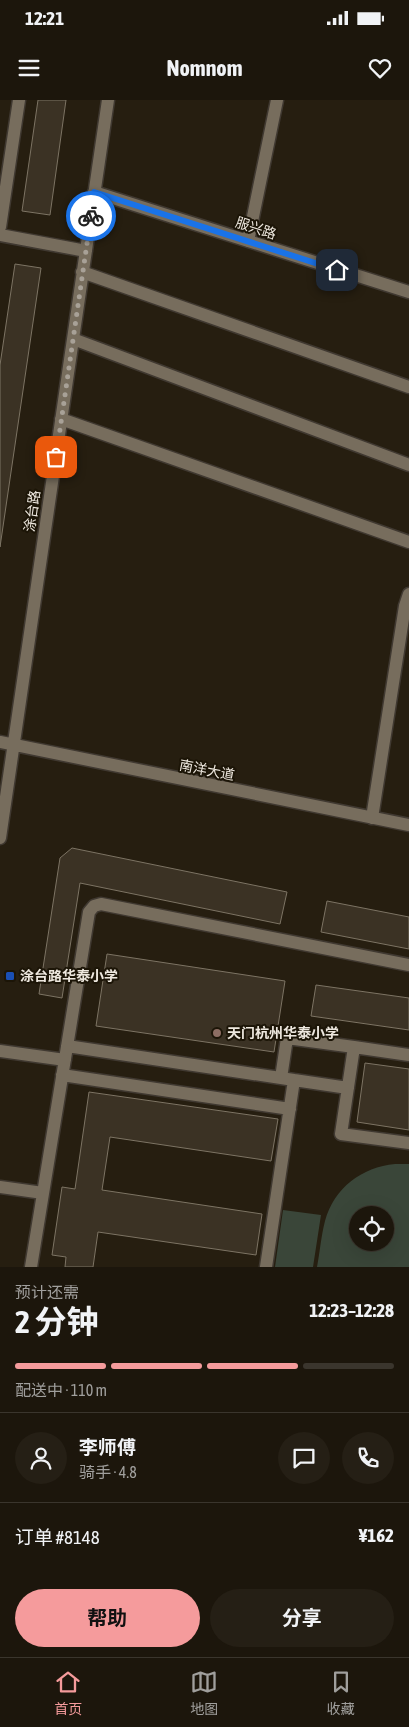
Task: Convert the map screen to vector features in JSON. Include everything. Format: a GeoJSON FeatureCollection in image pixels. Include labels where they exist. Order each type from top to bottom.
{"type":"FeatureCollection","features":[{"type":"Feature","properties":{"kind":"street"},"geometry":{"type":"LineString","coordinates":[[0,228],[19,100]]}},
{"type":"Feature","properties":{"kind":"street","name":"涂台路"},"geometry":{"type":"LineString","coordinates":[[0,838],[108,100]]}},
{"type":"Feature","properties":{"kind":"street"},"geometry":{"type":"LineString","coordinates":[[248,241],[277,100]]}},
{"type":"Feature","properties":{"kind":"street","name":"服兴路"},"geometry":{"type":"LineString","coordinates":[[94,192],[409,292]]}},
{"type":"Feature","properties":{"kind":"street"},"geometry":{"type":"LineString","coordinates":[[0,235],[86,251]]}},
{"type":"Feature","properties":{"kind":"street"},"geometry":{"type":"LineString","coordinates":[[82,272],[409,387]]}},
{"type":"Feature","properties":{"kind":"street"},"geometry":{"type":"LineString","coordinates":[[73,339],[409,465]]}},
{"type":"Feature","properties":{"kind":"street"},"geometry":{"type":"LineString","coordinates":[[61,419],[409,542]]}},
{"type":"Feature","properties":{"kind":"street"},"geometry":{"type":"LineString","coordinates":[[372,818],[405,606],[409,594]]}},
{"type":"Feature","properties":{"kind":"street","name":"南洋大道"},"geometry":{"type":"LineString","coordinates":[[0,742],[409,825]]}},
{"type":"Feature","properties":{"kind":"street"},"geometry":{"type":"LineString","coordinates":[[31,1267],[89,912],[94,906],[100,904],[409,965]]}},
{"type":"Feature","properties":{"kind":"street"},"geometry":{"type":"LineString","coordinates":[[266,1267],[290,1109],[287,1038],[409,1055]]}},
{"type":"Feature","properties":{"kind":"street"},"geometry":{"type":"LineString","coordinates":[[67,1046],[348,1088]]}},
{"type":"Feature","properties":{"kind":"street"},"geometry":{"type":"LineString","coordinates":[[354,1047],[341,1134],[409,1143]]}},
{"type":"Feature","properties":{"kind":"street"},"geometry":{"type":"LineString","coordinates":[[0,1051],[65,1060]]}},
{"type":"Feature","properties":{"kind":"street"},"geometry":{"type":"LineString","coordinates":[[62,1075],[290,1109]]}},
{"type":"Feature","properties":{"kind":"street"},"geometry":{"type":"LineString","coordinates":[[0,1187],[43,1193]]}},
{"type":"Feature","properties":{"kind":"green space"},"geometry":{"type":"Polygon","coordinates":[[[395,1164],[409,1164],[409,1267],[317,1267],[322,1232],[329,1209],[342,1189],[351,1181],[371,1170],[395,1164]]]}},
{"type":"Feature","properties":{"kind":"green space"},"geometry":{"type":"Polygon","coordinates":[[[283,1210],[321,1215],[313,1267],[275,1267],[283,1210]]]}},
{"type":"Feature","properties":{"kind":"building"},"geometry":{"type":"Polygon","coordinates":[[[38,100],[66,100],[50,215],[22,211],[38,100]]]}},
{"type":"Feature","properties":{"kind":"building"},"geometry":{"type":"Polygon","coordinates":[[[15,264],[41,268],[0,547],[0,365],[15,264]]]}},
{"type":"Feature","properties":{"kind":"building"},"geometry":{"type":"Polygon","coordinates":[[[72,848],[287,892],[280,924],[80,883],[62,998],[39,994],[60,858],[72,848]]]}},
{"type":"Feature","properties":{"kind":"building"},"geometry":{"type":"Polygon","coordinates":[[[327,901],[409,917],[409,949],[321,932],[327,901]]]}},
{"type":"Feature","properties":{"kind":"building"},"geometry":{"type":"Polygon","coordinates":[[[107,954],[285,981],[274,1052],[96,1026],[107,954]]]}},
{"type":"Feature","properties":{"kind":"building"},"geometry":{"type":"Polygon","coordinates":[[[316,985],[409,998],[409,1030],[311,1016],[316,985]]]}},
{"type":"Feature","properties":{"kind":"building"},"geometry":{"type":"Polygon","coordinates":[[[365,1063],[409,1069],[409,1130],[357,1122],[365,1063]]]}},
{"type":"Feature","properties":{"kind":"building"},"geometry":{"type":"Polygon","coordinates":[[[89,1092],[278,1119],[271,1161],[110,1137],[102,1190],[262,1214],[256,1255],[98,1232],[93,1267],[65,1267],[66,1257],[52,1255],[62,1187],[75,1189],[89,1092]]]}},
{"type":"Feature","properties":{"kind":"way so far"},"geometry":{"type":"LineString","coordinates":[[56,457],[91,216]]}},
{"type":"Feature","properties":{"kind":"place","name":"涂台路华泰小学"},"geometry":{"type":"Point","coordinates":[10,976]}},
{"type":"Feature","properties":{"kind":"place","name":"天门杭州华泰小学"},"geometry":{"type":"Point","coordinates":[217,1033]}},
{"type":"Feature","properties":{"kind":"route"},"geometry":{"type":"LineString","coordinates":[[91,216],[94,192],[337,270]]}}]}
